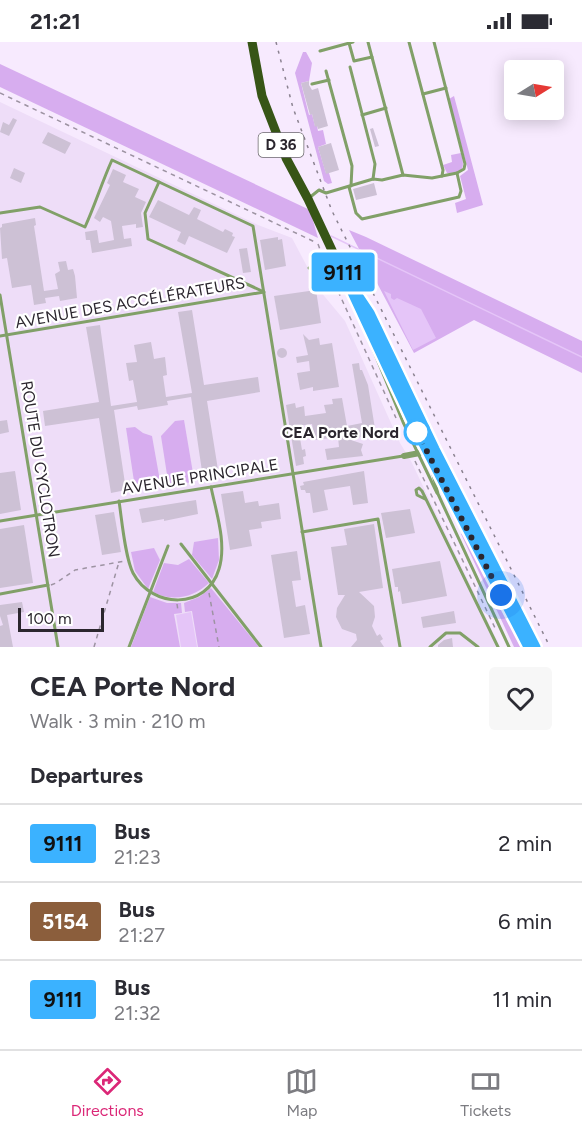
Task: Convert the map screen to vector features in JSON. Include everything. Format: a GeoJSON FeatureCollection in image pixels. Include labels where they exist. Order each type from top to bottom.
{"type":"FeatureCollection","features":[{"type":"Feature","properties":{"kind":"main road","name":"D 36"},"geometry":{"type":"LineString","coordinates":[[252,42],[266,106],[286,158],[308,199],[428,454],[528,647]]}},
{"type":"Feature","properties":{"kind":"main road","name":"D 36"},"geometry":{"type":"LineString","coordinates":[[342,271],[370,313],[428,454],[536,647]]}},
{"type":"Feature","properties":{"kind":"street"},"geometry":{"type":"LineString","coordinates":[[404,456],[428,454]]}},
{"type":"Feature","properties":{"kind":"lane"},"geometry":{"type":"LineString","coordinates":[[368,42],[403,175]]}},
{"type":"Feature","properties":{"kind":"lane"},"geometry":{"type":"LineString","coordinates":[[409,42],[443,170],[442,176]]}},
{"type":"Feature","properties":{"kind":"lane"},"geometry":{"type":"LineString","coordinates":[[308,199],[319,190],[326,193],[373,179],[382,180],[403,175],[432,178],[457,173],[464,169],[465,164],[434,42]]}},
{"type":"Feature","properties":{"kind":"lane"},"geometry":{"type":"LineString","coordinates":[[320,51],[351,43],[354,61],[372,57]]}},
{"type":"Feature","properties":{"kind":"lane"},"geometry":{"type":"LineString","coordinates":[[350,67],[375,164],[373,179]]}},
{"type":"Feature","properties":{"kind":"lane"},"geometry":{"type":"LineString","coordinates":[[326,71],[352,166],[350,186],[356,213],[362,219],[459,197],[461,191],[457,173]]}},
{"type":"Feature","properties":{"kind":"lane"},"geometry":{"type":"LineString","coordinates":[[312,84],[329,80]]}},
{"type":"Feature","properties":{"kind":"lane"},"geometry":{"type":"LineString","coordinates":[[423,94],[446,88]]}},
{"type":"Feature","properties":{"kind":"lane"},"geometry":{"type":"LineString","coordinates":[[362,115],[386,108]]}},
{"type":"Feature","properties":{"kind":"lane"},"geometry":{"type":"LineString","coordinates":[[0,213],[40,207],[86,227],[112,160],[253,226],[321,647]]}},
{"type":"Feature","properties":{"kind":"lane"},"geometry":{"type":"LineString","coordinates":[[159,182],[145,213],[148,239],[264,291]]}},
{"type":"Feature","properties":{"kind":"lane"},"geometry":{"type":"LineString","coordinates":[[309,268],[326,264]]}},
{"type":"Feature","properties":{"kind":"lane","name":"AVENUE DES ACCÉLÉRATEURS"},"geometry":{"type":"LineString","coordinates":[[0,336],[264,291]]}},
{"type":"Feature","properties":{"kind":"lane","name":"ROUTE DU CYCLOTRON"},"geometry":{"type":"LineString","coordinates":[[0,295],[58,647]]}},
{"type":"Feature","properties":{"kind":"lane"},"geometry":{"type":"LineString","coordinates":[[428,454],[433,489],[438,494]]}},
{"type":"Feature","properties":{"kind":"lane"},"geometry":{"type":"LineString","coordinates":[[428,454],[438,494],[509,647]]}},
{"type":"Feature","properties":{"kind":"lane","name":"AVENUE PRINCIPALE"},"geometry":{"type":"LineString","coordinates":[[0,521],[404,456]]}},
{"type":"Feature","properties":{"kind":"lane"},"geometry":{"type":"LineString","coordinates":[[119,501],[129,560],[141,585],[150,593],[167,600],[182,600],[199,594],[208,587],[219,571],[222,556],[211,487]]}},
{"type":"Feature","properties":{"kind":"lane"},"geometry":{"type":"LineString","coordinates":[[425,499],[498,647]]}},
{"type":"Feature","properties":{"kind":"lane"},"geometry":{"type":"LineString","coordinates":[[302,532],[378,519],[400,647]]}},
{"type":"Feature","properties":{"kind":"lane"},"geometry":{"type":"LineString","coordinates":[[181,544],[261,647]]}},
{"type":"Feature","properties":{"kind":"lane"},"geometry":{"type":"LineString","coordinates":[[129,647],[168,546]]}},
{"type":"Feature","properties":{"kind":"lane"},"geometry":{"type":"LineString","coordinates":[[0,594],[48,585]]}},
{"type":"Feature","properties":{"kind":"lane"},"geometry":{"type":"LineString","coordinates":[[430,647],[446,633],[459,633],[478,647]]}},
{"type":"Feature","properties":{"kind":"path"},"geometry":{"type":"LineString","coordinates":[[0,93],[318,244]]}},
{"type":"Feature","properties":{"kind":"path"},"geometry":{"type":"LineString","coordinates":[[48,585],[56,583],[75,570],[129,560]]}},
{"type":"Feature","properties":{"kind":"path"},"geometry":{"type":"LineString","coordinates":[[94,647],[119,562]]}},
{"type":"Feature","properties":{"kind":"path"},"geometry":{"type":"LineString","coordinates":[[208,587],[219,647]]}},
{"type":"Feature","properties":{"kind":"shaded area"},"geometry":{"type":"Polygon","coordinates":[[[303,52],[306,52],[312,63],[309,81],[301,83],[309,115],[312,114],[318,131],[323,130],[326,144],[318,147],[326,173],[329,173],[332,183],[328,184],[324,181],[295,73],[303,52]]]}},
{"type":"Feature","properties":{"kind":"shaded area"},"geometry":{"type":"Polygon","coordinates":[[[0,64],[310,210],[318,238],[0,87],[0,64]]]}},
{"type":"Feature","properties":{"kind":"shaded area"},"geometry":{"type":"Polygon","coordinates":[[[454,96],[483,205],[457,213],[455,203],[466,199],[460,176],[468,170],[449,99],[454,96]]]}},
{"type":"Feature","properties":{"kind":"shaded area"},"geometry":{"type":"Polygon","coordinates":[[[0,102],[258,225],[292,238],[320,291],[345,321],[400,443],[411,461],[500,647],[0,647],[0,102]]]}},
{"type":"Feature","properties":{"kind":"shaded area"},"geometry":{"type":"Polygon","coordinates":[[[461,153],[462,169],[447,173],[443,165],[452,162],[451,155],[461,153]]]}},
{"type":"Feature","properties":{"kind":"shaded area"},"geometry":{"type":"Polygon","coordinates":[[[349,230],[582,341],[582,373],[474,320],[414,353],[349,230]]]}},
{"type":"Feature","properties":{"kind":"shaded area"},"geometry":{"type":"Polygon","coordinates":[[[384,291],[391,294],[394,300],[397,298],[421,309],[436,338],[413,350],[384,291]]]}},
{"type":"Feature","properties":{"kind":"shaded area"},"geometry":{"type":"Polygon","coordinates":[[[184,420],[194,479],[192,482],[173,485],[168,481],[161,436],[175,421],[184,420]]]}},
{"type":"Feature","properties":{"kind":"shaded area"},"geometry":{"type":"Polygon","coordinates":[[[135,427],[152,436],[160,481],[156,486],[135,488],[126,428],[135,427]]]}},
{"type":"Feature","properties":{"kind":"shaded area"},"geometry":{"type":"Polygon","coordinates":[[[464,532],[524,647],[514,647],[461,534],[464,532]]]}},
{"type":"Feature","properties":{"kind":"shaded area"},"geometry":{"type":"Polygon","coordinates":[[[218,538],[219,560],[212,579],[192,555],[194,542],[218,538]]]}},
{"type":"Feature","properties":{"kind":"shaded area"},"geometry":{"type":"Polygon","coordinates":[[[154,548],[160,560],[148,589],[135,571],[131,552],[154,548]]]}},
{"type":"Feature","properties":{"kind":"shaded area"},"geometry":{"type":"Polygon","coordinates":[[[189,559],[209,583],[196,592],[182,597],[168,597],[153,592],[164,563],[178,565],[189,559]]]}},
{"type":"Feature","properties":{"kind":"shaded area"},"geometry":{"type":"Polygon","coordinates":[[[211,588],[259,647],[198,647],[192,611],[185,612],[184,603],[199,597],[211,588]]]}},
{"type":"Feature","properties":{"kind":"shaded area"},"geometry":{"type":"Polygon","coordinates":[[[150,597],[167,603],[181,603],[182,613],[174,614],[180,647],[131,647],[150,597]]]}},
{"type":"Feature","properties":{"kind":"shaded area"},"geometry":{"type":"Polygon","coordinates":[[[191,612],[197,647],[181,647],[176,615],[191,612]]]}},
{"type":"Feature","properties":{"kind":"building"},"geometry":{"type":"Polygon","coordinates":[[[309,81],[312,90],[318,88],[328,126],[318,129],[317,126],[315,127],[301,83],[309,81]]]}},
{"type":"Feature","properties":{"kind":"building"},"geometry":{"type":"Polygon","coordinates":[[[13,118],[17,120],[9,136],[0,132],[3,122],[9,125],[13,118]]]}},
{"type":"Feature","properties":{"kind":"building"},"geometry":{"type":"Polygon","coordinates":[[[373,128],[379,146],[375,147],[370,129],[373,128]]]}},
{"type":"Feature","properties":{"kind":"building"},"geometry":{"type":"Polygon","coordinates":[[[48,132],[71,143],[65,154],[42,143],[48,132]]]}},
{"type":"Feature","properties":{"kind":"building"},"geometry":{"type":"Polygon","coordinates":[[[331,143],[339,170],[326,174],[318,147],[331,143]]]}},
{"type":"Feature","properties":{"kind":"building"},"geometry":{"type":"Polygon","coordinates":[[[14,168],[25,173],[21,183],[10,178],[14,168]]]}},
{"type":"Feature","properties":{"kind":"building"},"geometry":{"type":"Polygon","coordinates":[[[113,169],[126,175],[123,182],[139,189],[135,197],[146,202],[141,213],[143,227],[136,228],[136,224],[122,226],[124,239],[131,238],[132,246],[92,253],[90,240],[86,240],[85,232],[97,230],[99,243],[114,240],[111,221],[103,217],[100,222],[94,218],[110,185],[107,183],[113,169]]]}},
{"type":"Feature","properties":{"kind":"building"},"geometry":{"type":"Polygon","coordinates":[[[374,183],[377,195],[356,200],[353,189],[374,183]]]}},
{"type":"Feature","properties":{"kind":"building"},"geometry":{"type":"Polygon","coordinates":[[[158,200],[189,215],[194,207],[201,210],[197,219],[223,232],[225,229],[233,233],[232,236],[235,237],[227,253],[189,236],[185,245],[177,241],[181,232],[149,217],[158,200]]]}},
{"type":"Feature","properties":{"kind":"building"},"geometry":{"type":"Polygon","coordinates":[[[35,218],[36,225],[34,226],[44,291],[58,289],[55,274],[60,271],[58,262],[66,261],[68,270],[73,269],[77,298],[60,301],[59,296],[45,298],[46,303],[34,305],[31,285],[12,288],[7,258],[2,259],[0,228],[2,224],[35,218]]]}},
{"type":"Feature","properties":{"kind":"building"},"geometry":{"type":"Polygon","coordinates":[[[278,237],[278,240],[282,239],[286,266],[265,270],[260,240],[278,237]]]}},
{"type":"Feature","properties":{"kind":"building"},"geometry":{"type":"Polygon","coordinates":[[[247,248],[251,272],[243,273],[239,249],[247,248]]]}},
{"type":"Feature","properties":{"kind":"building"},"geometry":{"type":"Polygon","coordinates":[[[316,290],[321,323],[280,330],[274,296],[316,290]]]}},
{"type":"Feature","properties":{"kind":"building"},"geometry":{"type":"Polygon","coordinates":[[[192,310],[204,385],[258,377],[260,392],[207,401],[219,476],[203,478],[191,397],[167,401],[168,405],[138,410],[137,406],[114,410],[126,490],[111,493],[99,418],[45,426],[43,411],[99,402],[86,327],[100,325],[111,406],[137,402],[133,380],[129,381],[126,363],[137,362],[134,345],[151,342],[154,359],[165,357],[167,375],[163,376],[166,397],[192,393],[178,312],[192,310]]]}},
{"type":"Feature","properties":{"kind":"building"},"geometry":{"type":"Polygon","coordinates":[[[303,334],[309,340],[319,338],[320,345],[332,343],[339,387],[313,391],[313,387],[300,390],[297,373],[310,371],[309,361],[297,363],[296,357],[308,355],[303,334]]]}},
{"type":"Feature","properties":{"kind":"building"},"geometry":{"type":"Polygon","coordinates":[[[282,348],[286,349],[286,357],[282,358],[278,357],[277,353],[278,349],[282,348]]]}},
{"type":"Feature","properties":{"kind":"building"},"geometry":{"type":"Polygon","coordinates":[[[359,363],[368,385],[376,435],[348,439],[363,444],[361,450],[363,456],[327,460],[325,449],[339,447],[338,437],[315,440],[312,424],[298,426],[302,450],[305,449],[306,456],[303,457],[304,464],[296,466],[286,405],[295,403],[296,408],[304,406],[305,416],[326,413],[324,405],[333,404],[332,399],[342,398],[347,426],[362,423],[352,364],[359,363]]]}},
{"type":"Feature","properties":{"kind":"building"},"geometry":{"type":"Polygon","coordinates":[[[7,420],[9,432],[0,434],[0,421],[7,420]]]}},
{"type":"Feature","properties":{"kind":"building"},"geometry":{"type":"Polygon","coordinates":[[[15,471],[21,510],[0,514],[0,473],[15,471]]]}},
{"type":"Feature","properties":{"kind":"building"},"geometry":{"type":"Polygon","coordinates":[[[364,471],[368,503],[353,505],[350,486],[324,490],[328,510],[313,513],[310,493],[301,490],[300,486],[304,485],[303,482],[364,471]]]}},
{"type":"Feature","properties":{"kind":"building"},"geometry":{"type":"Polygon","coordinates":[[[243,491],[245,503],[258,501],[259,506],[279,503],[281,519],[261,522],[262,528],[249,530],[252,546],[230,550],[221,494],[243,491]]]}},
{"type":"Feature","properties":{"kind":"building"},"geometry":{"type":"Polygon","coordinates":[[[196,500],[198,514],[142,523],[139,509],[196,500]]]}},
{"type":"Feature","properties":{"kind":"building"},"geometry":{"type":"Polygon","coordinates":[[[410,509],[415,533],[386,538],[381,513],[410,509]]]}},
{"type":"Feature","properties":{"kind":"building"},"geometry":{"type":"Polygon","coordinates":[[[114,512],[121,552],[102,555],[95,515],[114,512]]]}},
{"type":"Feature","properties":{"kind":"building"},"geometry":{"type":"Polygon","coordinates":[[[374,524],[383,588],[359,592],[374,606],[375,617],[372,626],[377,636],[380,634],[383,639],[380,641],[384,647],[351,647],[357,640],[356,634],[342,629],[336,617],[337,608],[345,595],[338,595],[331,547],[347,545],[344,529],[374,524]]]}},
{"type":"Feature","properties":{"kind":"building"},"geometry":{"type":"Polygon","coordinates":[[[24,525],[33,583],[0,588],[0,529],[24,525]]]}},
{"type":"Feature","properties":{"kind":"building"},"geometry":{"type":"Polygon","coordinates":[[[297,551],[301,580],[292,581],[296,607],[305,605],[310,634],[284,638],[271,555],[297,551]]]}},
{"type":"Feature","properties":{"kind":"building"},"geometry":{"type":"Polygon","coordinates":[[[440,561],[447,596],[402,604],[400,591],[398,592],[398,587],[395,587],[392,569],[440,561]]]}},
{"type":"Feature","properties":{"kind":"building"},"geometry":{"type":"Polygon","coordinates":[[[22,602],[24,612],[7,615],[13,647],[0,647],[0,626],[3,625],[0,605],[22,602]]]}},
{"type":"Feature","properties":{"kind":"building"},"geometry":{"type":"Polygon","coordinates":[[[454,611],[456,623],[423,628],[421,617],[454,611]]]}},
{"type":"Feature","properties":{"kind":"building"},"geometry":{"type":"Polygon","coordinates":[[[452,638],[453,647],[438,647],[444,640],[452,638]]]}},
{"type":"Feature","properties":{"kind":"waterway"},"geometry":{"type":"LineString","coordinates":[[331,236],[582,357]]}},
{"type":"Feature","properties":{"kind":"railway"},"geometry":{"type":"LineString","coordinates":[[276,42],[293,108],[332,211],[550,647]]}},
{"type":"Feature","properties":{"kind":"bus line","name":"9111"},"geometry":{"type":"LineString","coordinates":[[528,647],[418,434],[342,271],[370,313],[435,449],[536,647]]}},
{"type":"Feature","properties":{"kind":"place","name":"CEA Porte Nord"},"geometry":{"type":"Point","coordinates":[417,432]}},
{"type":"Feature","properties":{"kind":"route"},"geometry":{"type":"LineString","coordinates":[[417,432],[501,595]]}}]}
